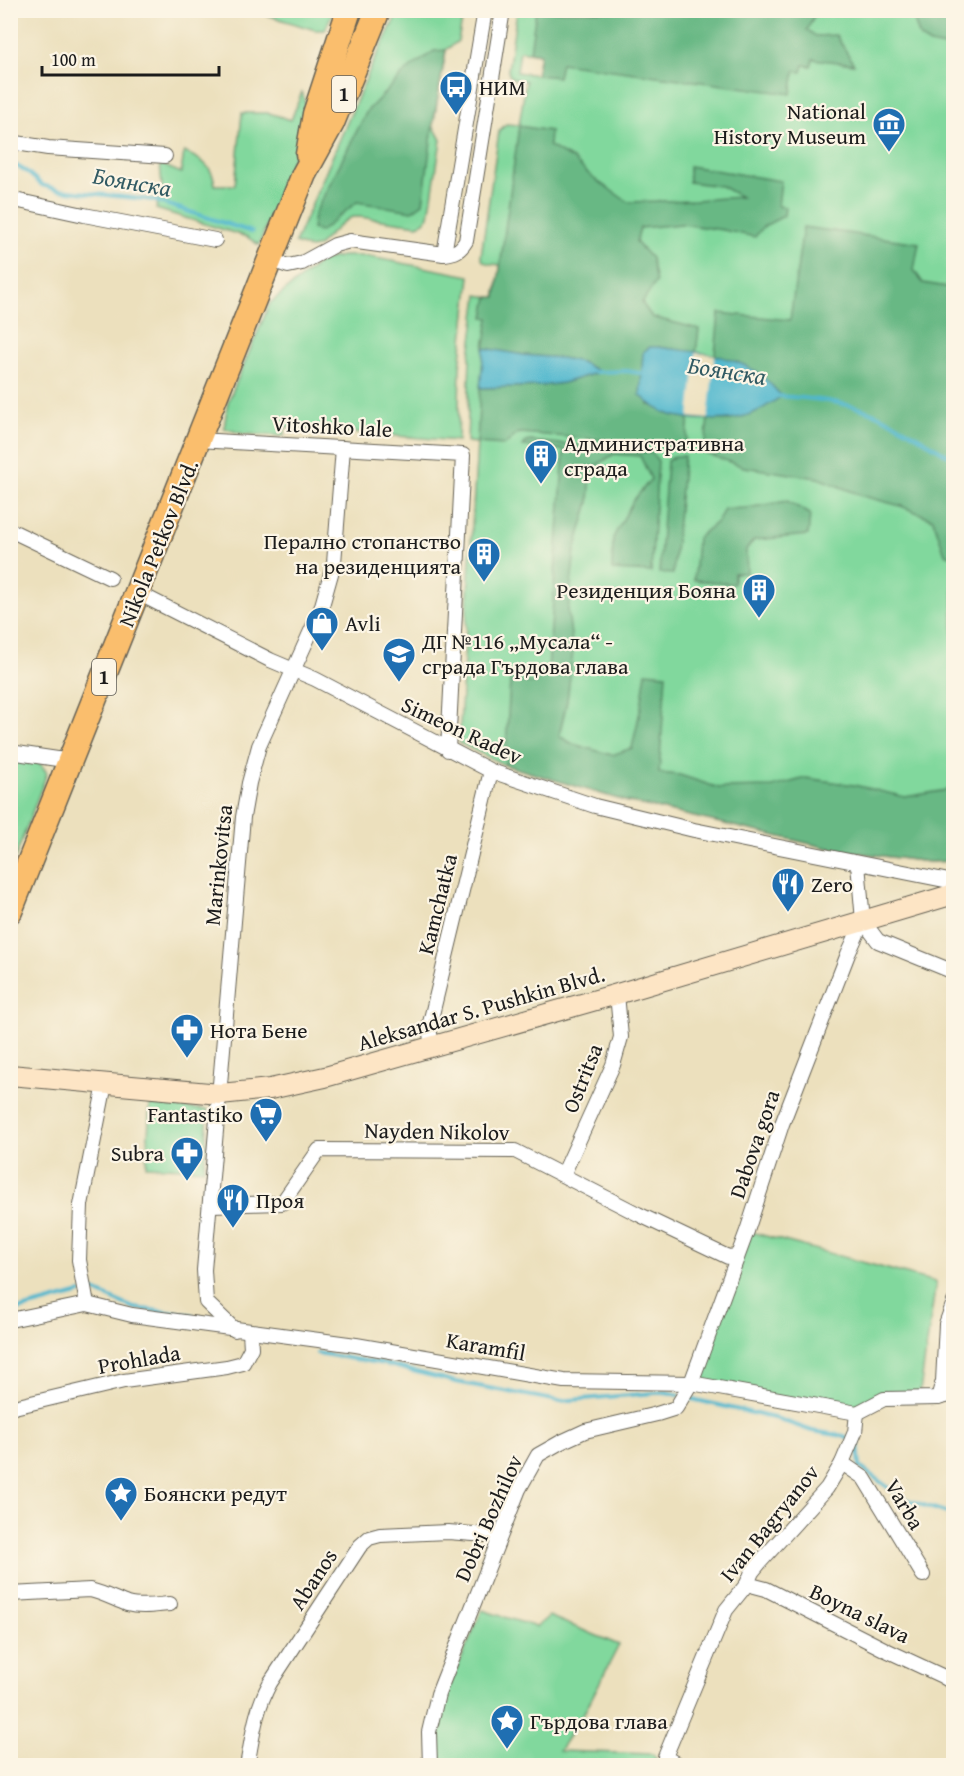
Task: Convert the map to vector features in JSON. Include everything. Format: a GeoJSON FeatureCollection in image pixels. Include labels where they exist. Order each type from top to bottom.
{"type":"FeatureCollection","features":[{"type":"Feature","properties":{"kind":"highway","name":"Nikola Petkov Blvd."},"geometry":{"type":"LineString","coordinates":[[304,174],[315,114],[349,10]]}},
{"type":"Feature","properties":{"kind":"highway","name":"Nikola Petkov Blvd."},"geometry":{"type":"LineString","coordinates":[[10,911],[304,174],[332,123],[378,10]]}},
{"type":"Feature","properties":{"kind":"main road","name":"Aleksandar S. Pushkin Blvd."},"geometry":{"type":"LineString","coordinates":[[10,1075],[220,1094],[270,1089],[325,1077],[432,1047],[954,894]]}},
{"type":"Feature","properties":{"kind":"street"},"geometry":{"type":"LineString","coordinates":[[444,254],[486,10]]}},
{"type":"Feature","properties":{"kind":"street"},"geometry":{"type":"LineString","coordinates":[[271,260],[288,266],[302,263],[335,245],[350,241],[444,254],[462,249],[466,241],[503,10]]}},
{"type":"Feature","properties":{"kind":"street"},"geometry":{"type":"LineString","coordinates":[[10,142],[48,148],[165,156]]}},
{"type":"Feature","properties":{"kind":"street"},"geometry":{"type":"LineString","coordinates":[[462,150],[468,144],[473,144],[479,148],[480,153]]}},
{"type":"Feature","properties":{"kind":"street"},"geometry":{"type":"LineString","coordinates":[[10,199],[215,240]]}},
{"type":"Feature","properties":{"kind":"street","name":"Vitoshko lale"},"geometry":{"type":"LineString","coordinates":[[198,440],[463,455],[448,750]]}},
{"type":"Feature","properties":{"kind":"street","name":"Marinkovitsa"},"geometry":{"type":"LineString","coordinates":[[205,1325],[204,1270],[243,817],[259,746],[321,609],[334,563],[344,448]]}},
{"type":"Feature","properties":{"kind":"street"},"geometry":{"type":"LineString","coordinates":[[10,530],[110,578]]}},
{"type":"Feature","properties":{"kind":"street","name":"Simeon Radev"},"geometry":{"type":"LineString","coordinates":[[138,593],[315,680],[491,771],[595,806],[694,831],[954,882]]}},
{"type":"Feature","properties":{"kind":"street"},"geometry":{"type":"LineString","coordinates":[[10,752],[71,761]]}},
{"type":"Feature","properties":{"kind":"street","name":"Kamchatka"},"geometry":{"type":"LineString","coordinates":[[432,1047],[429,1027],[491,771]]}},
{"type":"Feature","properties":{"kind":"street"},"geometry":{"type":"LineString","coordinates":[[858,864],[863,921],[878,941],[954,972]]}},
{"type":"Feature","properties":{"kind":"street","name":"Dabova gora"},"geometry":{"type":"LineString","coordinates":[[691,1383],[782,1124],[863,921]]}},
{"type":"Feature","properties":{"kind":"street","name":"Ostritsa"},"geometry":{"type":"LineString","coordinates":[[563,1174],[613,1065],[621,1037],[617,994]]}},
{"type":"Feature","properties":{"kind":"street"},"geometry":{"type":"LineString","coordinates":[[87,1304],[79,1260],[81,1205],[105,1084]]}},
{"type":"Feature","properties":{"kind":"street","name":"Nayden Nikolov"},"geometry":{"type":"LineString","coordinates":[[211,1205],[282,1203],[319,1150],[515,1151],[728,1257],[737,1256]]}},
{"type":"Feature","properties":{"kind":"street"},"geometry":{"type":"LineString","coordinates":[[206,1302],[236,1330]]}},
{"type":"Feature","properties":{"kind":"street"},"geometry":{"type":"LineString","coordinates":[[938,1398],[943,1381],[945,1324],[954,1302]]}},
{"type":"Feature","properties":{"kind":"street","name":"Karamfil"},"geometry":{"type":"LineString","coordinates":[[10,1320],[87,1304],[132,1315],[356,1345],[564,1382],[691,1383],[857,1413]]}},
{"type":"Feature","properties":{"kind":"street","name":"Prohlada"},"geometry":{"type":"LineString","coordinates":[[12,1409],[124,1381],[243,1363],[250,1348],[250,1332]]}},
{"type":"Feature","properties":{"kind":"street","name":"Dobri Bozhilov"},"geometry":{"type":"LineString","coordinates":[[430,1766],[429,1732],[438,1695],[519,1489],[538,1455],[585,1431],[676,1408],[691,1383]]}},
{"type":"Feature","properties":{"kind":"street"},"geometry":{"type":"LineString","coordinates":[[857,1413],[884,1399],[938,1398],[954,1394]]}},
{"type":"Feature","properties":{"kind":"street","name":"Ivan Bagryanov"},"geometry":{"type":"LineString","coordinates":[[680,1766],[665,1757],[726,1610],[747,1584],[752,1572],[761,1561],[827,1488],[849,1448],[855,1432],[857,1413]]}},
{"type":"Feature","properties":{"kind":"street","name":"Varba"},"geometry":{"type":"LineString","coordinates":[[842,1463],[864,1478],[922,1575]]}},
{"type":"Feature","properties":{"kind":"street","name":"Abanos"},"geometry":{"type":"LineString","coordinates":[[247,1766],[256,1713],[262,1697],[360,1546],[369,1538],[380,1535],[448,1532],[500,1536]]}},
{"type":"Feature","properties":{"kind":"street","name":"Boyna slava"},"geometry":{"type":"LineString","coordinates":[[747,1584],[766,1589],[954,1683]]}},
{"type":"Feature","properties":{"kind":"street"},"geometry":{"type":"LineString","coordinates":[[10,1594],[90,1590],[128,1604],[144,1607],[170,1604]]}},
{"type":"Feature","properties":{"kind":"green space"},"geometry":{"type":"Polygon","coordinates":[[[261,11],[333,11],[325,30],[315,30],[266,15],[261,11]]]}},
{"type":"Feature","properties":{"kind":"green space"},"geometry":{"type":"Polygon","coordinates":[[[399,11],[464,11],[458,41],[446,50],[433,125],[441,140],[429,216],[418,225],[352,217],[343,222],[317,247],[309,248],[295,243],[372,65],[399,11]]]}},
{"type":"Feature","properties":{"kind":"green space"},"geometry":{"type":"Polygon","coordinates":[[[517,11],[953,11],[953,861],[929,862],[837,850],[625,801],[505,765],[459,743],[477,443],[467,442],[470,356],[478,295],[495,298],[501,265],[486,263],[481,256],[499,131],[506,124],[519,125],[526,81],[512,78],[508,70],[517,11]],[[520,51],[517,72],[536,75],[540,54],[520,51]]]}},
{"type":"Feature","properties":{"kind":"green space"},"geometry":{"type":"Polygon","coordinates":[[[536,11],[829,11],[814,16],[807,30],[816,36],[836,35],[854,64],[813,59],[811,66],[804,65],[802,72],[795,71],[791,94],[561,63],[558,77],[537,75],[540,54],[530,52],[536,11]]]}},
{"type":"Feature","properties":{"kind":"green space"},"geometry":{"type":"Polygon","coordinates":[[[911,11],[953,11],[953,49],[930,44],[920,38],[911,11]]]}},
{"type":"Feature","properties":{"kind":"green space"},"geometry":{"type":"Polygon","coordinates":[[[446,50],[423,203],[412,211],[357,202],[320,232],[312,229],[314,215],[367,111],[406,71],[434,51],[446,50]]]}},
{"type":"Feature","properties":{"kind":"green space"},"geometry":{"type":"Polygon","coordinates":[[[302,92],[305,103],[303,129],[259,245],[247,237],[156,209],[162,187],[160,164],[181,173],[184,152],[196,157],[209,168],[215,185],[235,185],[242,113],[269,113],[291,120],[302,92]]]}},
{"type":"Feature","properties":{"kind":"green space"},"geometry":{"type":"Polygon","coordinates":[[[519,126],[550,131],[549,146],[573,159],[593,178],[628,202],[741,197],[721,186],[689,182],[689,166],[781,181],[778,206],[785,207],[784,216],[764,226],[755,237],[682,224],[640,228],[636,242],[651,258],[656,282],[642,303],[652,317],[699,329],[696,353],[658,347],[649,404],[672,415],[689,417],[686,447],[521,433],[505,445],[477,443],[480,388],[541,386],[563,383],[599,372],[581,362],[484,348],[489,318],[484,317],[488,297],[496,297],[519,126]]]}},
{"type":"Feature","properties":{"kind":"green space"},"geometry":{"type":"Polygon","coordinates":[[[803,227],[919,243],[914,270],[923,283],[953,288],[953,557],[945,554],[933,519],[901,506],[863,496],[818,478],[744,467],[704,453],[708,419],[731,420],[738,363],[715,355],[719,313],[790,320],[803,227]]]}},
{"type":"Feature","properties":{"kind":"green space"},"geometry":{"type":"Polygon","coordinates":[[[342,256],[365,256],[470,276],[460,368],[458,441],[285,427],[284,436],[243,434],[224,428],[228,402],[270,303],[323,260],[342,256]]]}},
{"type":"Feature","properties":{"kind":"green space"},"geometry":{"type":"Polygon","coordinates":[[[526,442],[652,453],[658,461],[651,572],[612,570],[613,538],[633,501],[651,479],[640,456],[614,454],[591,469],[589,502],[575,550],[568,611],[573,651],[567,701],[559,736],[573,744],[612,755],[632,748],[646,672],[666,674],[659,773],[680,775],[719,788],[772,787],[806,778],[854,785],[905,797],[953,789],[953,861],[929,862],[837,850],[625,801],[505,765],[510,681],[536,683],[537,669],[548,669],[564,450],[523,446],[526,442]]]}},
{"type":"Feature","properties":{"kind":"green space"},"geometry":{"type":"Polygon","coordinates":[[[675,456],[684,456],[673,574],[659,573],[667,461],[675,456]]]}},
{"type":"Feature","properties":{"kind":"green space"},"geometry":{"type":"Polygon","coordinates":[[[787,501],[810,514],[808,535],[754,540],[746,550],[747,573],[734,573],[734,584],[694,580],[697,538],[718,521],[724,509],[747,508],[787,501]]]}},
{"type":"Feature","properties":{"kind":"green space"},"geometry":{"type":"Polygon","coordinates":[[[11,758],[40,763],[47,773],[11,869],[11,758]]]}},
{"type":"Feature","properties":{"kind":"green space"},"geometry":{"type":"Polygon","coordinates":[[[150,1105],[208,1110],[204,1169],[146,1166],[150,1105]]]}},
{"type":"Feature","properties":{"kind":"green space"},"geometry":{"type":"Polygon","coordinates":[[[747,1231],[936,1282],[919,1398],[884,1399],[857,1413],[691,1383],[747,1231]]]}},
{"type":"Feature","properties":{"kind":"green space"},"geometry":{"type":"Polygon","coordinates":[[[482,1610],[536,1627],[549,1616],[619,1645],[585,1711],[559,1751],[653,1754],[660,1765],[438,1765],[437,1746],[445,1697],[482,1610]]]}},
{"type":"Feature","properties":{"kind":"water"},"geometry":{"type":"Polygon","coordinates":[[[650,347],[698,352],[739,362],[762,376],[782,396],[760,410],[738,418],[708,420],[671,415],[654,407],[640,395],[643,352],[650,347]]]}},
{"type":"Feature","properties":{"kind":"water"},"geometry":{"type":"Polygon","coordinates":[[[484,348],[524,355],[562,358],[581,362],[600,372],[563,383],[541,386],[480,388],[484,348]]]}},
{"type":"Feature","properties":{"kind":"pier"},"geometry":{"type":"Polygon","coordinates":[[[696,353],[715,355],[708,419],[689,417],[696,353]]]}},
{"type":"Feature","properties":{"kind":"waterway","name":"Боянска"},"geometry":{"type":"LineString","coordinates":[[10,162],[27,172],[42,185],[59,190],[153,200],[252,232]]}},
{"type":"Feature","properties":{"kind":"waterway","name":"Боянска"},"geometry":{"type":"LineString","coordinates":[[596,372],[627,371],[645,374]]}},
{"type":"Feature","properties":{"kind":"waterway","name":"Боянска"},"geometry":{"type":"LineString","coordinates":[[777,396],[826,401],[862,409],[894,423],[954,459]]}},
{"type":"Feature","properties":{"kind":"waterway"},"geometry":{"type":"LineString","coordinates":[[88,1291],[92,1290],[134,1308],[192,1315]]}},
{"type":"Feature","properties":{"kind":"waterway"},"geometry":{"type":"LineString","coordinates":[[10,1312],[81,1293]]}},
{"type":"Feature","properties":{"kind":"waterway"},"geometry":{"type":"LineString","coordinates":[[317,1353],[385,1364],[456,1382],[559,1401],[666,1392],[678,1395]]}},
{"type":"Feature","properties":{"kind":"waterway"},"geometry":{"type":"LineString","coordinates":[[692,1399],[778,1419],[812,1431],[844,1436],[858,1444],[860,1467],[904,1499],[954,1515]]}},
{"type":"Feature","properties":{"kind":"place","name":"НИМ"},"geometry":{"type":"Point","coordinates":[456,116]}},
{"type":"Feature","properties":{"kind":"place","name":"National History Museum"},"geometry":{"type":"Point","coordinates":[889,153]}},
{"type":"Feature","properties":{"kind":"place","name":"Административна сграда"},"geometry":{"type":"Point","coordinates":[541,485]}},
{"type":"Feature","properties":{"kind":"place","name":"Перално стопанство на резиденцията"},"geometry":{"type":"Point","coordinates":[484,583]}},
{"type":"Feature","properties":{"kind":"place","name":"Резиденция Бояна"},"geometry":{"type":"Point","coordinates":[759,619]}},
{"type":"Feature","properties":{"kind":"place","name":"Avli"},"geometry":{"type":"Point","coordinates":[322,652]}},
{"type":"Feature","properties":{"kind":"place","name":"ДГ №116 „Мусала“ - сграда Гърдова глава"},"geometry":{"type":"Point","coordinates":[399,683]}},
{"type":"Feature","properties":{"kind":"place","name":"Zero"},"geometry":{"type":"Point","coordinates":[788,913]}},
{"type":"Feature","properties":{"kind":"place","name":"Нота Бене"},"geometry":{"type":"Point","coordinates":[187,1059]}},
{"type":"Feature","properties":{"kind":"place","name":"Fantastiko"},"geometry":{"type":"Point","coordinates":[266,1143]}},
{"type":"Feature","properties":{"kind":"place","name":"Subra"},"geometry":{"type":"Point","coordinates":[187,1182]}},
{"type":"Feature","properties":{"kind":"place","name":"Проя"},"geometry":{"type":"Point","coordinates":[233,1229]}},
{"type":"Feature","properties":{"kind":"place","name":"Боянски редут"},"geometry":{"type":"Point","coordinates":[121,1522]}},
{"type":"Feature","properties":{"kind":"place","name":"Гърдова глава"},"geometry":{"type":"Point","coordinates":[507,1750]}}]}
